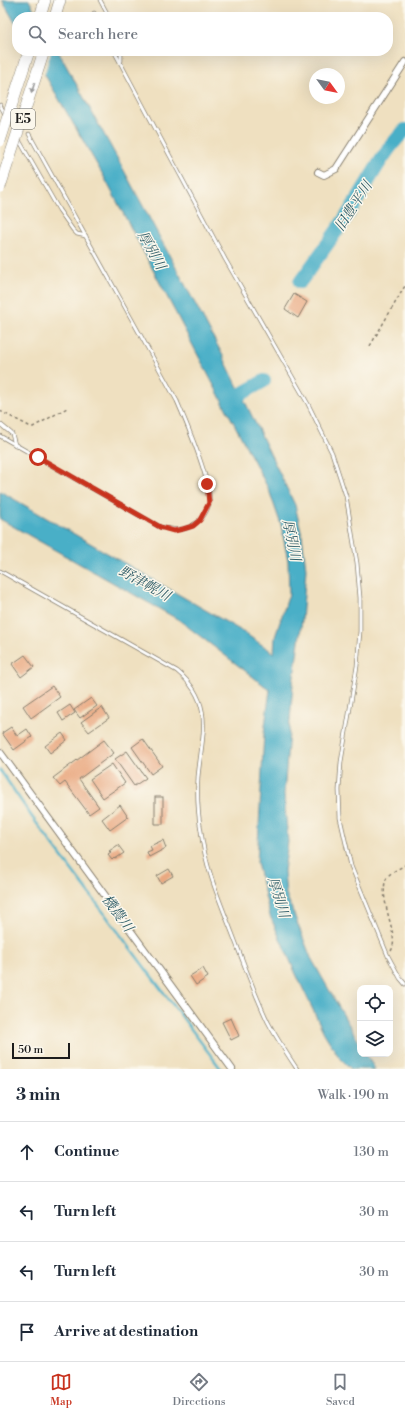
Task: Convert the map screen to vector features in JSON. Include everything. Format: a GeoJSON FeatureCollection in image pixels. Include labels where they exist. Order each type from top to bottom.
{"type":"FeatureCollection","features":[{"type":"Feature","properties":{"kind":"highway"},"geometry":{"type":"LineString","coordinates":[[41,12],[45,0]]}},
{"type":"Feature","properties":{"kind":"highway"},"geometry":{"type":"LineString","coordinates":[[56,12],[60,0]]}},
{"type":"Feature","properties":{"kind":"highway","name":"E5"},"geometry":{"type":"LineString","coordinates":[[0,141],[27,56]]}},
{"type":"Feature","properties":{"kind":"highway","name":"E5"},"geometry":{"type":"LineString","coordinates":[[0,187],[42,56]]}},
{"type":"Feature","properties":{"kind":"street"},"geometry":{"type":"LineString","coordinates":[[318,172],[324,175],[336,169],[405,62]]}},
{"type":"Feature","properties":{"kind":"street"},"geometry":{"type":"LineString","coordinates":[[0,752],[232,1069]]}},
{"type":"Feature","properties":{"kind":"lane"},"geometry":{"type":"LineString","coordinates":[[100,0],[106,12]]}},
{"type":"Feature","properties":{"kind":"lane"},"geometry":{"type":"LineString","coordinates":[[117,56],[225,259],[308,404],[332,453],[346,496],[357,563],[360,598],[360,631],[357,666],[341,762],[339,790],[340,818],[351,866],[388,956],[405,984]]}},
{"type":"Feature","properties":{"kind":"lane"},"geometry":{"type":"LineString","coordinates":[[121,56],[121,63]]}},
{"type":"Feature","properties":{"kind":"lane"},"geometry":{"type":"LineString","coordinates":[[0,105],[11,125]]}},
{"type":"Feature","properties":{"kind":"lane"},"geometry":{"type":"LineString","coordinates":[[15,132],[62,215],[77,234],[86,236]]}},
{"type":"Feature","properties":{"kind":"lane"},"geometry":{"type":"LineString","coordinates":[[0,436],[160,527],[174,531],[193,526],[200,520],[209,503],[207,484],[198,454],[177,401],[29,134]]}},
{"type":"Feature","properties":{"kind":"lane"},"geometry":{"type":"LineString","coordinates":[[0,424],[12,434],[15,445]]}},
{"type":"Feature","properties":{"kind":"lane"},"geometry":{"type":"LineString","coordinates":[[0,571],[177,671],[193,687],[199,698],[204,721],[198,779],[198,803],[201,831],[210,874],[268,1022],[297,1069]]}},
{"type":"Feature","properties":{"kind":"path"},"geometry":{"type":"LineString","coordinates":[[370,346],[405,286]]}},
{"type":"Feature","properties":{"kind":"path"},"geometry":{"type":"LineString","coordinates":[[0,411],[32,427],[67,408]]}},
{"type":"Feature","properties":{"kind":"path"},"geometry":{"type":"LineString","coordinates":[[388,956],[393,948],[394,937],[384,890],[385,882],[388,876],[405,865]]}},
{"type":"Feature","properties":{"kind":"water"},"geometry":{"type":"Polygon","coordinates":[[[2,0],[29,0],[35,12],[12,12],[12,17],[2,0]]]}},
{"type":"Feature","properties":{"kind":"water"},"geometry":{"type":"Polygon","coordinates":[[[34,56],[61,56],[221,352],[295,505],[302,535],[306,569],[302,620],[293,684],[284,794],[288,842],[284,871],[286,894],[311,958],[357,1039],[357,1057],[368,1057],[375,1069],[351,1069],[339,1057],[324,1033],[270,916],[257,863],[264,733],[270,690],[179,620],[0,519],[0,491],[240,630],[274,653],[275,637],[289,594],[288,561],[281,525],[269,490],[103,175],[34,56]]]}},
{"type":"Feature","properties":{"kind":"pier"},"geometry":{"type":"Polygon","coordinates":[[[32,56],[50,56],[44,76],[32,56]]]}},
{"type":"Feature","properties":{"kind":"building"},"geometry":{"type":"Polygon","coordinates":[[[294,294],[307,302],[298,318],[285,309],[294,294]]]}},
{"type":"Feature","properties":{"kind":"building"},"geometry":{"type":"Polygon","coordinates":[[[25,655],[34,667],[21,677],[12,664],[25,655]]]}},
{"type":"Feature","properties":{"kind":"building"},"geometry":{"type":"Polygon","coordinates":[[[52,686],[60,697],[31,718],[23,706],[52,686]]]}},
{"type":"Feature","properties":{"kind":"building"},"geometry":{"type":"Polygon","coordinates":[[[91,698],[97,706],[80,718],[74,710],[91,698]]]}},
{"type":"Feature","properties":{"kind":"building"},"geometry":{"type":"Polygon","coordinates":[[[70,705],[75,713],[63,721],[58,713],[70,705]]]}},
{"type":"Feature","properties":{"kind":"building"},"geometry":{"type":"Polygon","coordinates":[[[102,707],[109,718],[89,732],[81,722],[102,707]]]}},
{"type":"Feature","properties":{"kind":"building"},"geometry":{"type":"Polygon","coordinates":[[[11,727],[17,736],[27,729],[32,737],[14,750],[2,733],[11,727]]]}},
{"type":"Feature","properties":{"kind":"building"},"geometry":{"type":"Polygon","coordinates":[[[62,733],[67,740],[50,753],[45,746],[62,733]]]}},
{"type":"Feature","properties":{"kind":"building"},"geometry":{"type":"Polygon","coordinates":[[[143,739],[162,766],[151,774],[132,747],[143,739]]]}},
{"type":"Feature","properties":{"kind":"building"},"geometry":{"type":"Polygon","coordinates":[[[104,740],[114,753],[79,779],[99,807],[89,814],[65,782],[60,786],[53,778],[104,740]]]}},
{"type":"Feature","properties":{"kind":"building"},"geometry":{"type":"Polygon","coordinates":[[[127,751],[146,778],[134,786],[115,759],[127,751]]]}},
{"type":"Feature","properties":{"kind":"building"},"geometry":{"type":"Polygon","coordinates":[[[112,764],[125,783],[103,798],[90,779],[112,764]]]}},
{"type":"Feature","properties":{"kind":"building"},"geometry":{"type":"Polygon","coordinates":[[[155,797],[163,797],[163,824],[155,824],[155,797]]]}},
{"type":"Feature","properties":{"kind":"building"},"geometry":{"type":"Polygon","coordinates":[[[120,805],[128,817],[110,830],[102,819],[120,805]]]}},
{"type":"Feature","properties":{"kind":"building"},"geometry":{"type":"Polygon","coordinates":[[[163,840],[166,848],[149,857],[147,852],[152,850],[150,846],[163,840]]]}},
{"type":"Feature","properties":{"kind":"building"},"geometry":{"type":"Polygon","coordinates":[[[118,845],[124,853],[112,860],[108,855],[111,853],[109,851],[118,845]]]}},
{"type":"Feature","properties":{"kind":"building"},"geometry":{"type":"Polygon","coordinates":[[[169,869],[173,876],[161,883],[157,876],[169,869]]]}},
{"type":"Feature","properties":{"kind":"building"},"geometry":{"type":"Polygon","coordinates":[[[203,968],[208,977],[196,985],[190,976],[203,968]]]}},
{"type":"Feature","properties":{"kind":"building"},"geometry":{"type":"Polygon","coordinates":[[[231,1018],[239,1036],[231,1040],[222,1022],[231,1018]]]}},
{"type":"Feature","properties":{"kind":"waterway","name":"旧豊平川"},"geometry":{"type":"LineString","coordinates":[[300,282],[342,223],[381,160],[396,139],[405,130]]}},
{"type":"Feature","properties":{"kind":"waterway","name":"旧豊平川"},"geometry":{"type":"LineString","coordinates":[[234,398],[264,381]]}},
{"type":"Feature","properties":{"kind":"waterway","name":"機農川"},"geometry":{"type":"LineString","coordinates":[[0,770],[32,817],[221,1069]]}},
{"type":"Feature","properties":{"kind":"route"},"geometry":{"type":"LineString","coordinates":[[38,457],[160,527],[174,531],[193,526],[200,520],[209,503],[207,484]]}},
{"type":"Feature","properties":{"kind":"water label","name":"厚別川"},"geometry":{"type":"Point","coordinates":[152,250]}},
{"type":"Feature","properties":{"kind":"water label","name":"厚別川"},"geometry":{"type":"Point","coordinates":[292,540]}},
{"type":"Feature","properties":{"kind":"water label","name":"野津幌川"},"geometry":{"type":"Point","coordinates":[145,583]}},
{"type":"Feature","properties":{"kind":"water label","name":"厚別川"},"geometry":{"type":"Point","coordinates":[279,897]}}]}
